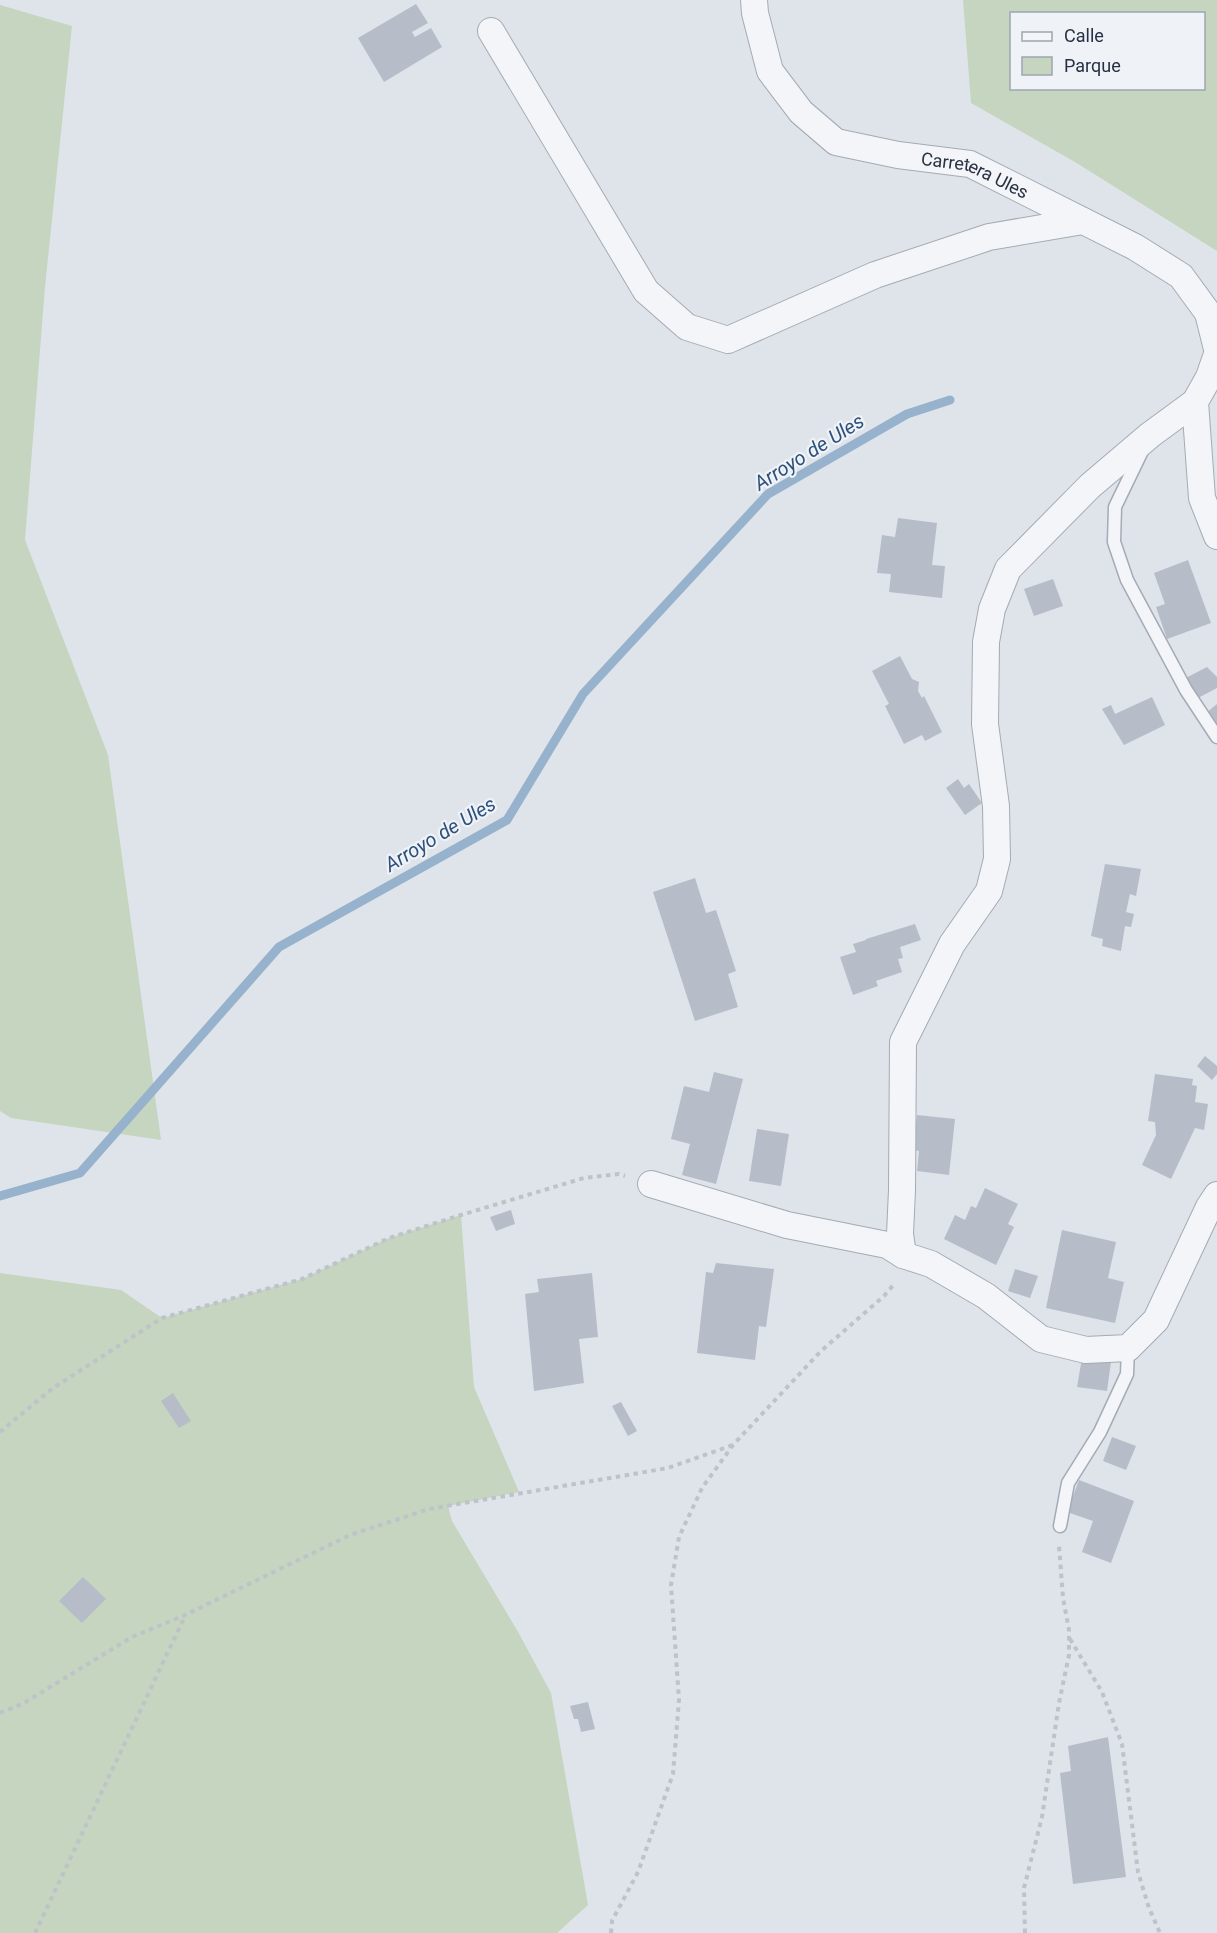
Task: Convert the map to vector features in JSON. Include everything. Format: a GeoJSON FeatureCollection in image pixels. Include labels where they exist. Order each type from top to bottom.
{"type":"FeatureCollection","features":[{"type":"Feature","properties":{"kind":"street","name":"Carretera Ules"},"geometry":{"type":"LineString","coordinates":[[754,0],[755,13],[770,71],[801,112],[836,142],[898,155],[970,164],[1135,247],[1181,276],[1208,313],[1217,349]]}},
{"type":"Feature","properties":{"kind":"street"},"geometry":{"type":"LineString","coordinates":[[491,31],[646,291],[687,327],[728,340],[874,275],[989,237],[1083,221]]}},
{"type":"Feature","properties":{"kind":"street"},"geometry":{"type":"LineString","coordinates":[[903,1255],[900,1234],[903,1042],[952,944],[989,891],[997,859],[996,806],[985,724],[986,642],[992,609],[1008,569],[1090,486],[1150,435],[1195,402],[1209,377],[1217,354]]}},
{"type":"Feature","properties":{"kind":"street"},"geometry":{"type":"LineString","coordinates":[[1195,402],[1202,498],[1217,536]]}},
{"type":"Feature","properties":{"kind":"street"},"geometry":{"type":"LineString","coordinates":[[651,1184],[787,1225],[887,1245],[903,1255],[931,1264],[986,1296],[1041,1339],[1086,1350],[1128,1348],[1156,1320],[1209,1207],[1217,1196]]}},
{"type":"Feature","properties":{"kind":"lane"},"geometry":{"type":"LineString","coordinates":[[1150,435],[1115,507],[1114,542],[1127,580],[1186,690],[1217,737]]}},
{"type":"Feature","properties":{"kind":"lane"},"geometry":{"type":"LineString","coordinates":[[1060,1526],[1068,1483],[1100,1432],[1126,1374],[1128,1348]]}},
{"type":"Feature","properties":{"kind":"path"},"geometry":{"type":"LineString","coordinates":[[0,1432],[53,1388],[162,1318],[302,1279],[389,1238],[584,1178],[619,1174],[651,1184]]}},
{"type":"Feature","properties":{"kind":"path"},"geometry":{"type":"LineString","coordinates":[[610,1933],[612,1921],[638,1872],[673,1774],[679,1700],[671,1586],[679,1537],[702,1488],[733,1445],[821,1351],[884,1296],[903,1273],[903,1255]]}},
{"type":"Feature","properties":{"kind":"path"},"geometry":{"type":"LineString","coordinates":[[0,1713],[24,1703],[132,1637],[185,1615],[350,1535],[429,1509],[668,1468],[733,1445]]}},
{"type":"Feature","properties":{"kind":"path"},"geometry":{"type":"LineString","coordinates":[[1024,1933],[1024,1888],[1042,1817],[1059,1703],[1069,1655],[1069,1638],[1060,1571],[1060,1526]]}},
{"type":"Feature","properties":{"kind":"path"},"geometry":{"type":"LineString","coordinates":[[35,1933],[185,1615]]}},
{"type":"Feature","properties":{"kind":"path"},"geometry":{"type":"LineString","coordinates":[[1069,1638],[1102,1692],[1122,1744],[1138,1872],[1149,1908],[1160,1933]]}},
{"type":"Feature","properties":{"kind":"green space"},"geometry":{"type":"Polygon","coordinates":[[[963,0],[1217,0],[1217,251],[1075,162],[971,103],[963,0]]]}},
{"type":"Feature","properties":{"kind":"green space"},"geometry":{"type":"Polygon","coordinates":[[[0,5],[72,26],[45,287],[25,540],[108,755],[161,1140],[11,1118],[0,1111],[0,5]]]}},
{"type":"Feature","properties":{"kind":"green space"},"geometry":{"type":"Polygon","coordinates":[[[461,1215],[474,1387],[519,1492],[448,1506],[452,1521],[517,1630],[551,1693],[588,1905],[557,1933],[0,1933],[0,1273],[121,1290],[162,1318],[302,1279],[389,1238],[461,1215]]]}},
{"type":"Feature","properties":{"kind":"building"},"geometry":{"type":"Polygon","coordinates":[[[416,4],[428,23],[412,32],[415,37],[431,28],[442,47],[384,82],[358,38],[416,4]]]}},
{"type":"Feature","properties":{"kind":"building"},"geometry":{"type":"Polygon","coordinates":[[[898,518],[937,523],[932,565],[945,566],[942,598],[889,592],[891,574],[877,573],[882,535],[895,537],[898,518]]]}},
{"type":"Feature","properties":{"kind":"building"},"geometry":{"type":"Polygon","coordinates":[[[1188,560],[1211,623],[1167,639],[1156,607],[1165,604],[1154,573],[1188,560]]]}},
{"type":"Feature","properties":{"kind":"building"},"geometry":{"type":"Polygon","coordinates":[[[1053,579],[1063,606],[1034,616],[1024,589],[1053,579]]]}},
{"type":"Feature","properties":{"kind":"building"},"geometry":{"type":"Polygon","coordinates":[[[900,656],[912,679],[919,682],[918,691],[922,698],[924,696],[942,732],[925,741],[922,735],[904,744],[885,706],[889,704],[872,671],[900,656]]]}},
{"type":"Feature","properties":{"kind":"building"},"geometry":{"type":"Polygon","coordinates":[[[1207,667],[1217,677],[1217,688],[1198,698],[1184,679],[1207,667]]]}},
{"type":"Feature","properties":{"kind":"building"},"geometry":{"type":"Polygon","coordinates":[[[1152,697],[1165,725],[1124,745],[1102,709],[1111,705],[1115,714],[1152,697]]]}},
{"type":"Feature","properties":{"kind":"building"},"geometry":{"type":"Polygon","coordinates":[[[1217,704],[1217,727],[1206,713],[1217,704]]]}},
{"type":"Feature","properties":{"kind":"building"},"geometry":{"type":"Polygon","coordinates":[[[958,779],[964,788],[969,784],[982,803],[965,815],[946,788],[958,779]]]}},
{"type":"Feature","properties":{"kind":"building"},"geometry":{"type":"Polygon","coordinates":[[[1105,864],[1141,869],[1136,896],[1130,894],[1126,912],[1134,914],[1131,927],[1125,926],[1121,951],[1102,946],[1103,939],[1091,936],[1105,864]]]}},
{"type":"Feature","properties":{"kind":"building"},"geometry":{"type":"Polygon","coordinates":[[[695,878],[706,913],[716,910],[736,971],[728,974],[738,1007],[695,1021],[653,892],[695,878]]]}},
{"type":"Feature","properties":{"kind":"building"},"geometry":{"type":"Polygon","coordinates":[[[915,924],[921,940],[900,947],[903,958],[898,959],[902,972],[876,981],[878,986],[853,995],[840,957],[856,952],[853,944],[915,924]]]}},
{"type":"Feature","properties":{"kind":"building"},"geometry":{"type":"Polygon","coordinates":[[[1205,1056],[1217,1066],[1217,1074],[1212,1080],[1197,1066],[1205,1056]]]}},
{"type":"Feature","properties":{"kind":"building"},"geometry":{"type":"Polygon","coordinates":[[[714,1072],[743,1079],[716,1184],[682,1175],[690,1144],[671,1139],[684,1086],[709,1092],[714,1072]]]}},
{"type":"Feature","properties":{"kind":"building"},"geometry":{"type":"Polygon","coordinates":[[[1155,1074],[1193,1079],[1192,1085],[1197,1086],[1195,1102],[1208,1104],[1204,1130],[1195,1128],[1171,1179],[1142,1165],[1156,1135],[1155,1122],[1148,1121],[1155,1074]]]}},
{"type":"Feature","properties":{"kind":"building"},"geometry":{"type":"Polygon","coordinates":[[[917,1115],[955,1119],[949,1175],[917,1171],[919,1151],[913,1150],[917,1115]]]}},
{"type":"Feature","properties":{"kind":"building"},"geometry":{"type":"Polygon","coordinates":[[[757,1129],[789,1134],[781,1186],[749,1181],[757,1129]]]}},
{"type":"Feature","properties":{"kind":"building"},"geometry":{"type":"Polygon","coordinates":[[[985,1188],[1018,1204],[1008,1224],[1014,1227],[996,1265],[944,1239],[955,1215],[965,1220],[971,1206],[976,1208],[985,1188]]]}},
{"type":"Feature","properties":{"kind":"building"},"geometry":{"type":"Polygon","coordinates":[[[511,1210],[515,1224],[496,1231],[490,1217],[511,1210]]]}},
{"type":"Feature","properties":{"kind":"building"},"geometry":{"type":"Polygon","coordinates":[[[1062,1230],[1116,1242],[1108,1278],[1124,1282],[1115,1323],[1046,1308],[1062,1230]]]}},
{"type":"Feature","properties":{"kind":"building"},"geometry":{"type":"Polygon","coordinates":[[[716,1263],[774,1269],[766,1327],[759,1326],[755,1360],[697,1353],[706,1272],[713,1273],[716,1263]]]}},
{"type":"Feature","properties":{"kind":"building"},"geometry":{"type":"Polygon","coordinates":[[[1015,1269],[1038,1276],[1030,1298],[1008,1291],[1015,1269]]]}},
{"type":"Feature","properties":{"kind":"building"},"geometry":{"type":"Polygon","coordinates":[[[592,1273],[598,1337],[579,1339],[584,1383],[534,1391],[525,1294],[539,1292],[537,1279],[592,1273]]]}},
{"type":"Feature","properties":{"kind":"building"},"geometry":{"type":"Polygon","coordinates":[[[1082,1358],[1111,1362],[1107,1391],[1077,1387],[1082,1358]]]}},
{"type":"Feature","properties":{"kind":"building"},"geometry":{"type":"Polygon","coordinates":[[[173,1393],[191,1421],[179,1428],[161,1401],[173,1393]]]}},
{"type":"Feature","properties":{"kind":"building"},"geometry":{"type":"Polygon","coordinates":[[[621,1402],[637,1431],[628,1436],[612,1406],[621,1402]]]}},
{"type":"Feature","properties":{"kind":"building"},"geometry":{"type":"Polygon","coordinates":[[[1112,1437],[1136,1446],[1126,1470],[1103,1461],[1112,1437]]]}},
{"type":"Feature","properties":{"kind":"building"},"geometry":{"type":"Polygon","coordinates":[[[1079,1480],[1134,1501],[1111,1563],[1082,1552],[1093,1521],[1067,1512],[1079,1480]]]}},
{"type":"Feature","properties":{"kind":"building"},"geometry":{"type":"Polygon","coordinates":[[[83,1577],[106,1599],[82,1623],[59,1601],[83,1577]]]}},
{"type":"Feature","properties":{"kind":"building"},"geometry":{"type":"Polygon","coordinates":[[[588,1702],[595,1729],[581,1732],[578,1719],[574,1719],[570,1706],[588,1702]]]}},
{"type":"Feature","properties":{"kind":"building"},"geometry":{"type":"Polygon","coordinates":[[[1108,1737],[1126,1877],[1073,1884],[1060,1773],[1071,1771],[1068,1746],[1108,1737]]]}},
{"type":"Feature","properties":{"kind":"waterway","name":"Arroyo de Ules"},"geometry":{"type":"LineString","coordinates":[[0,1196],[80,1173],[279,947],[507,820],[583,694],[768,494],[907,414],[950,400]]}}]}
